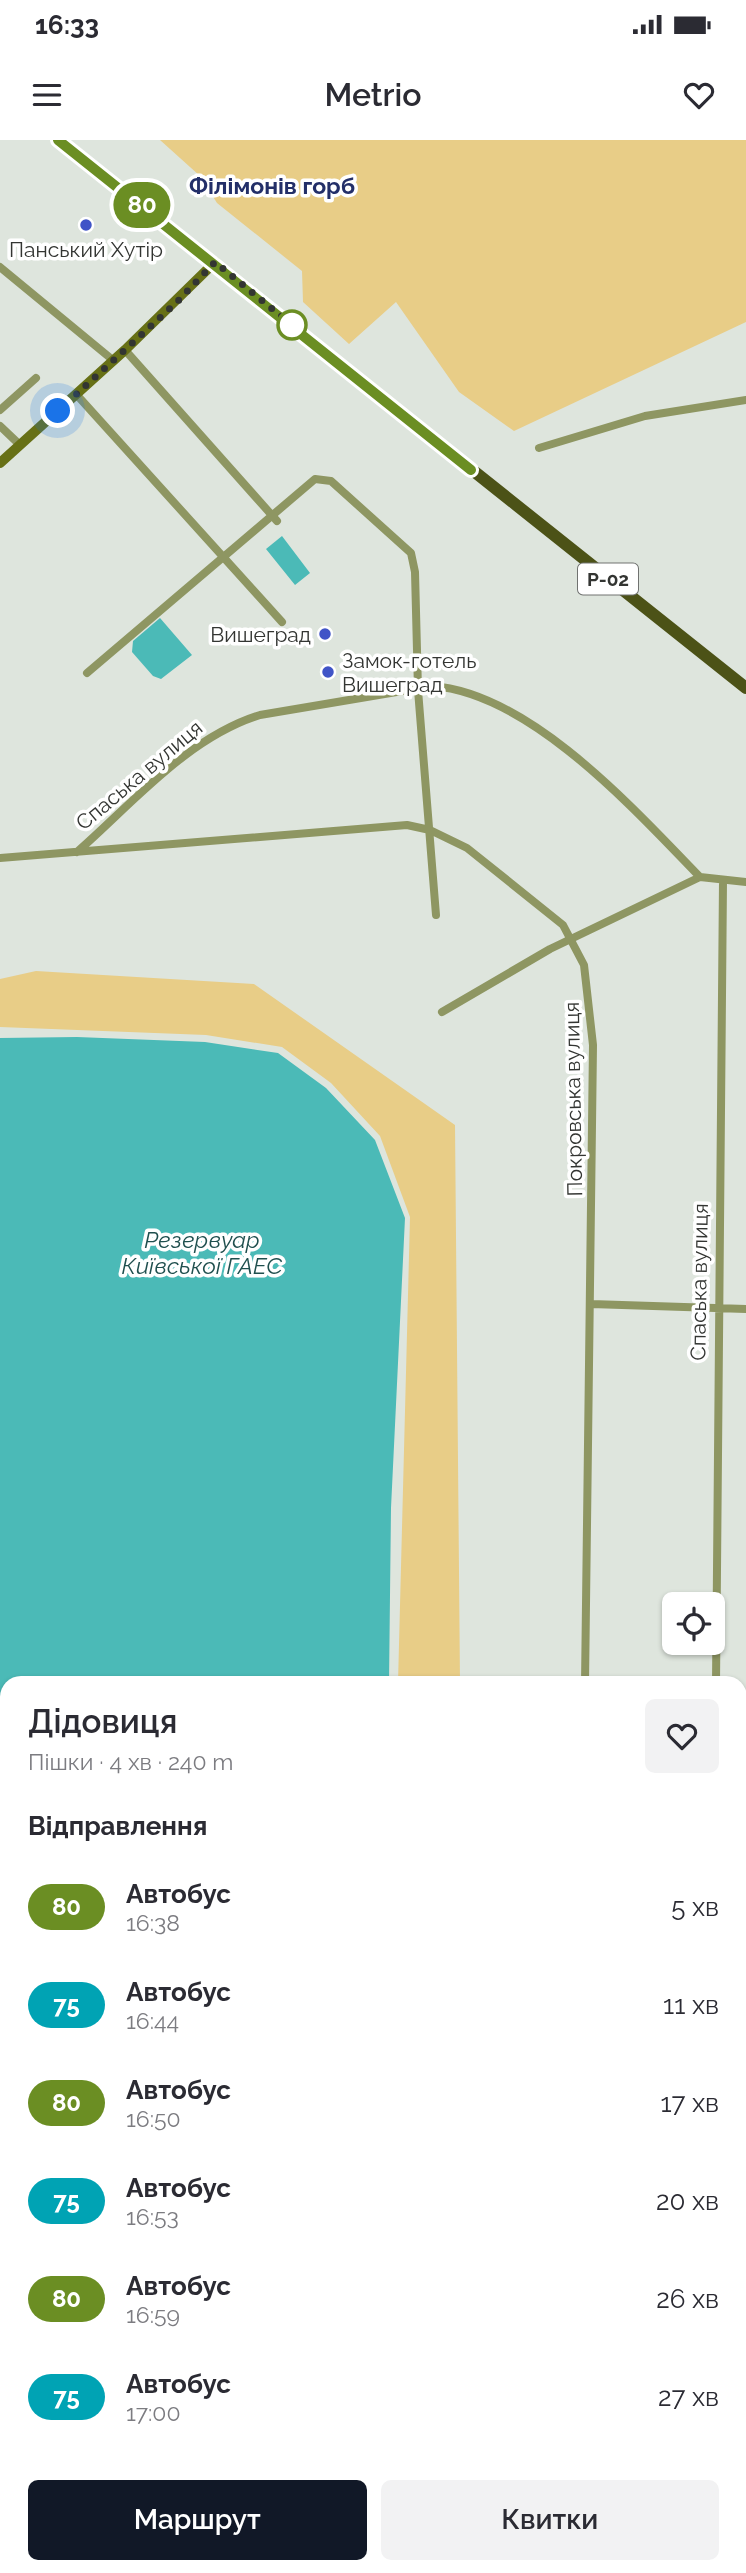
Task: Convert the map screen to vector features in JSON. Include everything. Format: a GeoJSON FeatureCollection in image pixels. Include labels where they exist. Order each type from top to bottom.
{"type":"FeatureCollection","features":[{"type":"Feature","properties":{"kind":"main road","name":"Р-02"},"geometry":{"type":"LineString","coordinates":[[58,140],[215,262],[746,688]]}},
{"type":"Feature","properties":{"kind":"street"},"geometry":{"type":"LineString","coordinates":[[0,463],[125,350],[215,262]]}},
{"type":"Feature","properties":{"kind":"street"},"geometry":{"type":"LineString","coordinates":[[0,267],[114,360]]}},
{"type":"Feature","properties":{"kind":"street"},"geometry":{"type":"LineString","coordinates":[[125,350],[275,518]]}},
{"type":"Feature","properties":{"kind":"street"},"geometry":{"type":"LineString","coordinates":[[0,411],[36,378]]}},
{"type":"Feature","properties":{"kind":"street"},"geometry":{"type":"LineString","coordinates":[[76,394],[282,622]]}},
{"type":"Feature","properties":{"kind":"street"},"geometry":{"type":"LineString","coordinates":[[539,449],[645,416],[746,400]]}},
{"type":"Feature","properties":{"kind":"street"},"geometry":{"type":"LineString","coordinates":[[0,426],[20,445]]}},
{"type":"Feature","properties":{"kind":"street"},"geometry":{"type":"LineString","coordinates":[[87,673],[275,518],[315,479],[331,481],[411,553],[415,572],[418,690],[436,915]]}},
{"type":"Feature","properties":{"kind":"street","name":"Спаська вулиця"},"geometry":{"type":"LineString","coordinates":[[76,852],[181,760],[233,723],[260,715],[432,686],[458,688],[519,719],[572,751],[634,809],[700,877]]}},
{"type":"Feature","properties":{"kind":"street","name":"Покровська вулиця"},"geometry":{"type":"LineString","coordinates":[[0,858],[407,825],[430,830],[467,848],[563,925],[573,939],[584,965],[593,1045],[585,1676]]}},
{"type":"Feature","properties":{"kind":"street"},"geometry":{"type":"LineString","coordinates":[[442,1012],[573,939],[700,877],[746,882]]}},
{"type":"Feature","properties":{"kind":"street","name":"Спаська вулиця"},"geometry":{"type":"LineString","coordinates":[[716,1676],[723,881]]}},
{"type":"Feature","properties":{"kind":"street"},"geometry":{"type":"LineString","coordinates":[[591,1304],[746,1309]]}},
{"type":"Feature","properties":{"kind":"shaded area"},"geometry":{"type":"Polygon","coordinates":[[[160,140],[746,140],[746,322],[514,431],[459,392],[396,302],[349,344],[303,302],[302,271],[217,203],[200,176],[160,140]]]}},
{"type":"Feature","properties":{"kind":"shaded area"},"geometry":{"type":"Polygon","coordinates":[[[36,971],[254,984],[455,1125],[460,1676],[398,1676],[410,1217],[380,1136],[331,1083],[282,1047],[206,1035],[0,1027],[0,979],[36,971]]]}},
{"type":"Feature","properties":{"kind":"water"},"geometry":{"type":"Polygon","coordinates":[[[282,536],[310,573],[295,585],[266,549],[282,536]]]}},
{"type":"Feature","properties":{"kind":"water"},"geometry":{"type":"Polygon","coordinates":[[[160,618],[192,655],[161,679],[153,676],[132,652],[133,641],[160,618]]]}},
{"type":"Feature","properties":{"kind":"water","name":"Резервуар Київської ГАЕС"},"geometry":{"type":"Polygon","coordinates":[[[77,1037],[205,1042],[278,1053],[326,1088],[375,1140],[405,1218],[391,1508],[389,1676],[0,1676],[0,1038],[77,1037]]]}},
{"type":"Feature","properties":{"kind":"bus line","name":"80"},"geometry":{"type":"LineString","coordinates":[[58,140],[135,198],[471,470]]}},
{"type":"Feature","properties":{"kind":"place","name":"Панський Хутір"},"geometry":{"type":"Point","coordinates":[86,225]}},
{"type":"Feature","properties":{"kind":"place","name":"Вишеград"},"geometry":{"type":"Point","coordinates":[325,634]}},
{"type":"Feature","properties":{"kind":"place","name":"Замок-готель Вишеград"},"geometry":{"type":"Point","coordinates":[328,672]}},
{"type":"Feature","properties":{"kind":"district","name":"Філімонів горб"},"geometry":{"type":"Point","coordinates":[272,185]}},
{"type":"Feature","properties":{"kind":"route"},"geometry":{"type":"LineString","coordinates":[[58,411],[177,302],[215,262],[292,325]]}}]}
